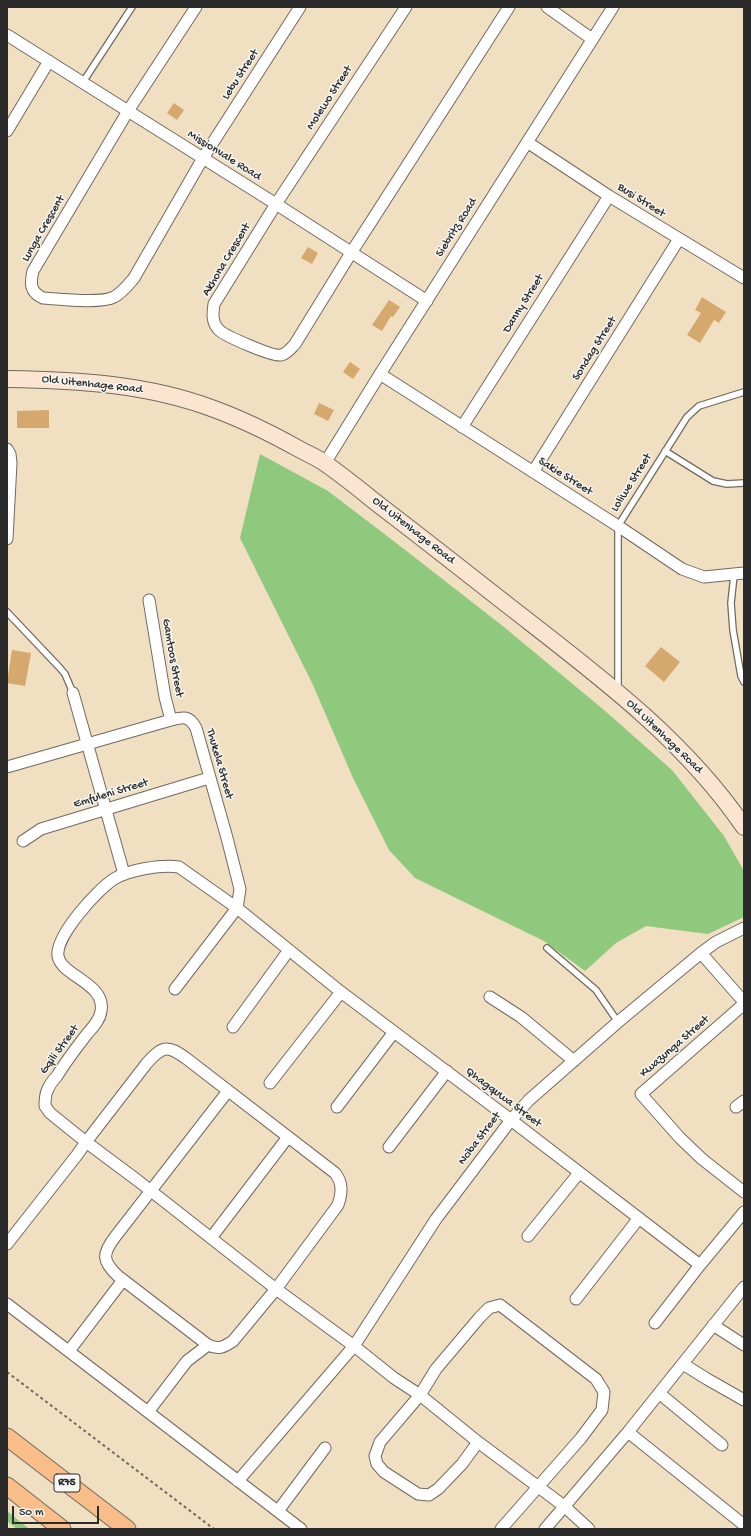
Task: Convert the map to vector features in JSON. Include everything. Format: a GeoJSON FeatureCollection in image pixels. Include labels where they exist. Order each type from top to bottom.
{"type":"FeatureCollection","features":[{"type":"Feature","properties":{"kind":"main road","name":"R75"},"geometry":{"type":"LineString","coordinates":[[7,1437],[126,1529]]}},
{"type":"Feature","properties":{"kind":"main road"},"geometry":{"type":"LineString","coordinates":[[7,1486],[62,1529]]}},
{"type":"Feature","properties":{"kind":"street"},"geometry":{"type":"LineString","coordinates":[[128,111],[196,7]]}},
{"type":"Feature","properties":{"kind":"street","name":"Lebu Street"},"geometry":{"type":"LineString","coordinates":[[203,158],[300,7]]}},
{"type":"Feature","properties":{"kind":"street","name":"Molewo Street"},"geometry":{"type":"LineString","coordinates":[[276,204],[406,7]]}},
{"type":"Feature","properties":{"kind":"street","name":"Akhona Crescent"},"geometry":{"type":"LineString","coordinates":[[276,204],[214,304],[212,314],[214,323],[219,330],[227,335],[272,355],[281,355],[288,352],[295,344],[351,253],[509,7]]}},
{"type":"Feature","properties":{"kind":"street"},"geometry":{"type":"LineString","coordinates":[[547,7],[592,39]]}},
{"type":"Feature","properties":{"kind":"street","name":"Siebritz Road"},"geometry":{"type":"LineString","coordinates":[[325,463],[613,7]]}},
{"type":"Feature","properties":{"kind":"street","name":"Missionvale Road"},"geometry":{"type":"LineString","coordinates":[[7,35],[427,301]]}},
{"type":"Feature","properties":{"kind":"street"},"geometry":{"type":"LineString","coordinates":[[7,131],[50,61]]}},
{"type":"Feature","properties":{"kind":"street","name":"Lunga Crescent"},"geometry":{"type":"LineString","coordinates":[[128,111],[33,272],[31,280],[32,288],[36,295],[43,298],[102,300],[114,298],[124,290],[134,278],[203,158]]}},
{"type":"Feature","properties":{"kind":"street","name":"Busi Street"},"geometry":{"type":"LineString","coordinates":[[527,142],[609,196],[744,278]]}},
{"type":"Feature","properties":{"kind":"street","name":"Danny Street"},"geometry":{"type":"LineString","coordinates":[[462,427],[609,196]]}},
{"type":"Feature","properties":{"kind":"street","name":"Sondag Street"},"geometry":{"type":"LineString","coordinates":[[533,472],[679,239]]}},
{"type":"Feature","properties":{"kind":"street","name":"Sakie Street"},"geometry":{"type":"LineString","coordinates":[[380,374],[618,526],[682,569],[704,577],[739,574]]}},
{"type":"Feature","properties":{"kind":"street","name":"Old Uitenhage Road"},"geometry":{"type":"LineString","coordinates":[[7,379],[103,384],[143,389],[179,398],[255,425],[325,463],[441,552],[619,693],[693,763],[744,827]]}},
{"type":"Feature","properties":{"kind":"street"},"geometry":{"type":"LineString","coordinates":[[7,449],[10,454],[11,463],[7,539]]}},
{"type":"Feature","properties":{"kind":"street","name":"Gamtoos Street"},"geometry":{"type":"LineString","coordinates":[[149,600],[165,697],[171,720]]}},
{"type":"Feature","properties":{"kind":"street"},"geometry":{"type":"LineString","coordinates":[[73,693],[124,874]]}},
{"type":"Feature","properties":{"kind":"street","name":"Thukela Street"},"geometry":{"type":"LineString","coordinates":[[7,767],[171,720],[188,718],[196,728],[238,877],[240,889],[237,908]]}},
{"type":"Feature","properties":{"kind":"street","name":"Emfuleni Street"},"geometry":{"type":"LineString","coordinates":[[23,841],[41,829],[209,778]]}},
{"type":"Feature","properties":{"kind":"street","name":"Gqili Street"},"geometry":{"type":"LineString","coordinates":[[86,1142],[50,1113],[45,1106],[47,1090],[71,1054],[99,1019],[102,1009],[101,1000],[96,991],[62,964],[58,956],[59,945],[69,927],[82,909],[114,879],[124,874],[170,866],[179,867],[237,908]]}},
{"type":"Feature","properties":{"kind":"street"},"geometry":{"type":"LineString","coordinates":[[175,989],[237,908]]}},
{"type":"Feature","properties":{"kind":"street","name":"Qhagquwa Street"},"geometry":{"type":"LineString","coordinates":[[237,908],[342,992],[700,1265]]}},
{"type":"Feature","properties":{"kind":"street","name":"Nciba Street"},"geometry":{"type":"LineString","coordinates":[[238,1481],[354,1346],[436,1219],[511,1120],[529,1100],[618,1022],[701,953],[716,942],[744,928]]}},
{"type":"Feature","properties":{"kind":"street"},"geometry":{"type":"LineString","coordinates":[[233,1027],[289,950]]}},
{"type":"Feature","properties":{"kind":"street"},"geometry":{"type":"LineString","coordinates":[[701,953],[744,1003]]}},
{"type":"Feature","properties":{"kind":"street"},"geometry":{"type":"LineString","coordinates":[[270,1083],[342,992]]}},
{"type":"Feature","properties":{"kind":"street"},"geometry":{"type":"LineString","coordinates":[[490,997],[521,1017],[574,1061]]}},
{"type":"Feature","properties":{"kind":"street","name":"Kwazunga Street"},"geometry":{"type":"LineString","coordinates":[[744,1003],[641,1094],[680,1138],[702,1159],[744,1192]]}},
{"type":"Feature","properties":{"kind":"street"},"geometry":{"type":"LineString","coordinates":[[337,1108],[394,1032]]}},
{"type":"Feature","properties":{"kind":"street"},"geometry":{"type":"LineString","coordinates":[[7,1244],[147,1063],[156,1053],[165,1049],[174,1050],[228,1091],[335,1173],[340,1182],[341,1196],[338,1205],[276,1289],[233,1341],[224,1347],[216,1349],[208,1345],[109,1268],[105,1255],[107,1247],[228,1091]]}},
{"type":"Feature","properties":{"kind":"street"},"geometry":{"type":"LineString","coordinates":[[389,1147],[447,1072]]}},
{"type":"Feature","properties":{"kind":"street"},"geometry":{"type":"LineString","coordinates":[[211,1238],[288,1137]]}},
{"type":"Feature","properties":{"kind":"street"},"geometry":{"type":"LineString","coordinates":[[86,1142],[276,1289],[354,1346],[394,1378],[420,1395],[478,1442],[564,1506],[589,1529]]}},
{"type":"Feature","properties":{"kind":"street"},"geometry":{"type":"LineString","coordinates":[[528,1236],[579,1173]]}},
{"type":"Feature","properties":{"kind":"street"},"geometry":{"type":"LineString","coordinates":[[655,1323],[744,1212]]}},
{"type":"Feature","properties":{"kind":"street"},"geometry":{"type":"LineString","coordinates":[[576,1299],[639,1218]]}},
{"type":"Feature","properties":{"kind":"street"},"geometry":{"type":"LineString","coordinates":[[69,1351],[123,1280]]}},
{"type":"Feature","properties":{"kind":"street"},"geometry":{"type":"LineString","coordinates":[[545,1529],[628,1432],[744,1287]]}},
{"type":"Feature","properties":{"kind":"street"},"geometry":{"type":"LineString","coordinates":[[7,1304],[301,1529]]}},
{"type":"Feature","properties":{"kind":"street"},"geometry":{"type":"LineString","coordinates":[[478,1442],[462,1464],[438,1489],[429,1495],[418,1494],[384,1472],[377,1464],[375,1456],[380,1442],[420,1395],[436,1368],[489,1308],[500,1305],[596,1379],[604,1392],[602,1410],[581,1438],[501,1529]]}},
{"type":"Feature","properties":{"kind":"street"},"geometry":{"type":"LineString","coordinates":[[713,1325],[744,1345]]}},
{"type":"Feature","properties":{"kind":"street"},"geometry":{"type":"LineString","coordinates":[[148,1412],[187,1361],[208,1345]]}},
{"type":"Feature","properties":{"kind":"street"},"geometry":{"type":"LineString","coordinates":[[682,1364],[744,1400]]}},
{"type":"Feature","properties":{"kind":"street"},"geometry":{"type":"LineString","coordinates":[[659,1393],[722,1445]]}},
{"type":"Feature","properties":{"kind":"street"},"geometry":{"type":"LineString","coordinates":[[628,1432],[744,1525]]}},
{"type":"Feature","properties":{"kind":"street"},"geometry":{"type":"LineString","coordinates":[[278,1511],[325,1448]]}},
{"type":"Feature","properties":{"kind":"lane"},"geometry":{"type":"LineString","coordinates":[[82,82],[132,7]]}},
{"type":"Feature","properties":{"kind":"lane","name":"Loliwe Street"},"geometry":{"type":"LineString","coordinates":[[618,526],[687,417],[699,406],[744,392]]}},
{"type":"Feature","properties":{"kind":"lane","name":"Loliwe Street"},"geometry":{"type":"LineString","coordinates":[[665,451],[713,481],[727,484],[744,483]]}},
{"type":"Feature","properties":{"kind":"lane"},"geometry":{"type":"LineString","coordinates":[[618,526],[619,693]]}},
{"type":"Feature","properties":{"kind":"lane"},"geometry":{"type":"LineString","coordinates":[[739,574],[730,603],[733,630],[744,682]]}},
{"type":"Feature","properties":{"kind":"lane"},"geometry":{"type":"LineString","coordinates":[[7,612],[65,674],[73,693]]}},
{"type":"Feature","properties":{"kind":"lane"},"geometry":{"type":"LineString","coordinates":[[547,948],[596,990],[618,1022]]}},
{"type":"Feature","properties":{"kind":"path"},"geometry":{"type":"LineString","coordinates":[[7,1372],[214,1529]]}},
{"type":"Feature","properties":{"kind":"green space"},"geometry":{"type":"Polygon","coordinates":[[[260,454],[328,491],[404,549],[504,627],[604,710],[672,770],[724,836],[744,871],[744,917],[708,934],[646,926],[616,943],[585,971],[544,941],[415,878],[389,850],[353,778],[313,685],[240,538],[260,454]]]}},
{"type":"Feature","properties":{"kind":"green space"},"geometry":{"type":"Polygon","coordinates":[[[7,1511],[30,1529],[17,1529],[7,1521],[7,1511]]]}},
{"type":"Feature","properties":{"kind":"building"},"geometry":{"type":"Polygon","coordinates":[[[174,103],[184,110],[177,120],[167,113],[174,103]]]}},
{"type":"Feature","properties":{"kind":"building"},"geometry":{"type":"Polygon","coordinates":[[[308,247],[318,253],[312,264],[301,258],[308,247]]]}},
{"type":"Feature","properties":{"kind":"building"},"geometry":{"type":"Polygon","coordinates":[[[702,297],[726,312],[719,323],[714,320],[700,343],[687,335],[701,313],[695,310],[702,297]]]}},
{"type":"Feature","properties":{"kind":"building"},"geometry":{"type":"Polygon","coordinates":[[[389,300],[400,307],[393,317],[391,316],[382,331],[372,325],[389,300]]]}},
{"type":"Feature","properties":{"kind":"building"},"geometry":{"type":"Polygon","coordinates":[[[350,362],[360,369],[353,379],[343,372],[350,362]]]}},
{"type":"Feature","properties":{"kind":"building"},"geometry":{"type":"Polygon","coordinates":[[[319,403],[334,410],[328,421],[314,414],[319,403]]]}},
{"type":"Feature","properties":{"kind":"building"},"geometry":{"type":"Polygon","coordinates":[[[49,410],[49,428],[17,428],[17,411],[49,410]]]}},
{"type":"Feature","properties":{"kind":"building"},"geometry":{"type":"Polygon","coordinates":[[[661,647],[680,662],[664,682],[645,666],[661,647]]]}},
{"type":"Feature","properties":{"kind":"building"},"geometry":{"type":"Polygon","coordinates":[[[12,650],[31,653],[25,686],[7,683],[12,650]]]}}]}
